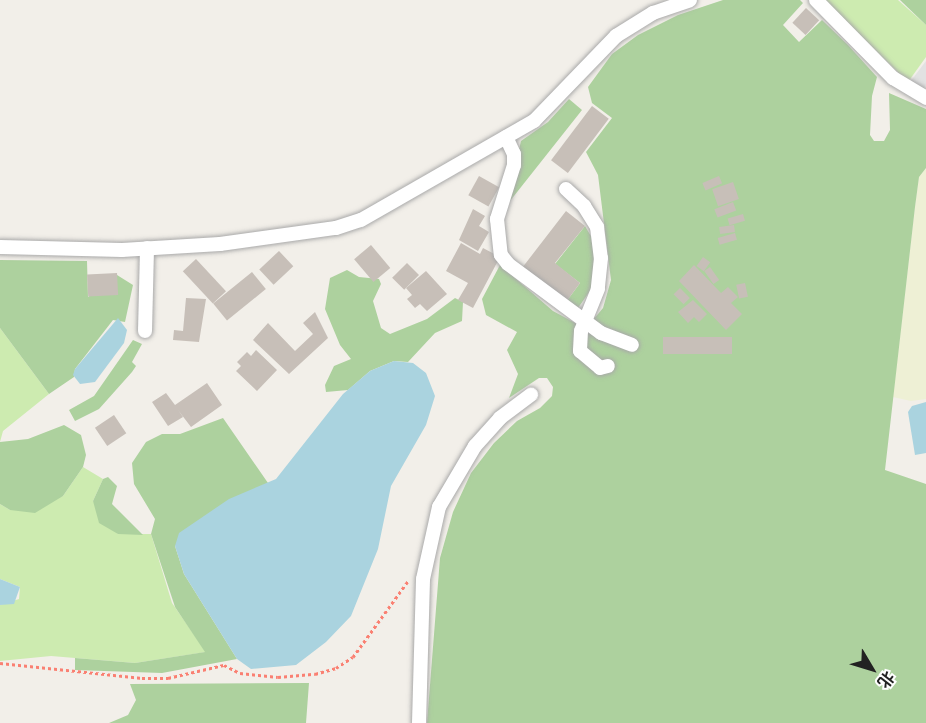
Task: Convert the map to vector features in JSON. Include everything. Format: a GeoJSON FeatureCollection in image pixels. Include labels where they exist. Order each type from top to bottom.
{"type":"FeatureCollection","features":[{"type":"Feature","properties":{"kind":"street"},"geometry":{"type":"LineString","coordinates":[[0,247],[147,249],[220,244],[336,228],[406,197],[534,121],[616,36],[653,13],[690,0]]}},
{"type":"Feature","properties":{"kind":"street"},"geometry":{"type":"LineString","coordinates":[[816,0],[893,78],[926,98]]}},
{"type":"Feature","properties":{"kind":"street"},"geometry":{"type":"LineString","coordinates":[[506,137],[514,154],[514,165],[497,219],[501,255],[508,264],[601,333],[632,345]]}},
{"type":"Feature","properties":{"kind":"street"},"geometry":{"type":"LineString","coordinates":[[566,189],[584,206],[597,227],[601,258],[598,290],[585,320],[580,351],[600,368],[608,366]]}},
{"type":"Feature","properties":{"kind":"street"},"geometry":{"type":"LineString","coordinates":[[145,331],[147,249]]}},
{"type":"Feature","properties":{"kind":"street"},"geometry":{"type":"LineString","coordinates":[[419,723],[425,566],[439,507],[456,474],[500,418],[531,395]]}},
{"type":"Feature","properties":{"kind":"path"},"geometry":{"type":"LineString","coordinates":[[0,663],[142,678],[168,678],[224,665],[240,673],[278,677],[315,674],[336,668],[353,657],[399,588],[425,566]]}},
{"type":"Feature","properties":{"kind":"green space"},"geometry":{"type":"Polygon","coordinates":[[[723,0],[800,0],[803,3],[783,25],[799,42],[822,20],[877,77],[872,96],[870,135],[874,141],[884,141],[890,130],[889,93],[926,109],[926,168],[919,177],[885,470],[926,484],[926,723],[427,723],[440,558],[453,512],[471,473],[494,443],[517,421],[540,408],[552,396],[553,387],[547,378],[539,378],[509,398],[518,374],[507,350],[517,332],[486,315],[482,299],[500,265],[553,311],[577,324],[593,320],[603,308],[611,280],[598,175],[586,152],[612,118],[592,103],[588,87],[612,54],[638,35],[678,15],[723,0]]]}},
{"type":"Feature","properties":{"kind":"green space"},"geometry":{"type":"Polygon","coordinates":[[[823,0],[898,0],[926,25],[926,57],[908,82],[823,0]]]}},
{"type":"Feature","properties":{"kind":"green space"},"geometry":{"type":"Polygon","coordinates":[[[900,0],[926,0],[926,25],[900,0]]]}},
{"type":"Feature","properties":{"kind":"green space"},"geometry":{"type":"Polygon","coordinates":[[[569,99],[582,110],[506,206],[521,141],[548,122],[569,99]]]}},
{"type":"Feature","properties":{"kind":"green space"},"geometry":{"type":"Polygon","coordinates":[[[926,168],[926,399],[911,401],[893,397],[919,177],[926,168]]]}},
{"type":"Feature","properties":{"kind":"green space"},"geometry":{"type":"Polygon","coordinates":[[[585,226],[596,245],[592,288],[578,308],[566,302],[580,283],[555,264],[585,226]]]}},
{"type":"Feature","properties":{"kind":"green space"},"geometry":{"type":"Polygon","coordinates":[[[0,260],[87,261],[88,297],[117,275],[133,285],[125,322],[113,320],[75,369],[74,377],[49,394],[0,328],[0,260]]]}},
{"type":"Feature","properties":{"kind":"green space"},"geometry":{"type":"Polygon","coordinates":[[[347,270],[359,277],[379,279],[381,284],[373,301],[381,328],[390,334],[427,319],[455,298],[463,302],[462,321],[435,333],[408,362],[394,361],[370,371],[348,390],[326,392],[325,385],[334,366],[351,359],[340,345],[325,309],[330,278],[347,270]]]}},
{"type":"Feature","properties":{"kind":"green space"},"geometry":{"type":"Polygon","coordinates":[[[0,328],[49,394],[3,431],[0,442],[0,328]]]}},
{"type":"Feature","properties":{"kind":"green space"},"geometry":{"type":"Polygon","coordinates":[[[133,340],[142,344],[132,362],[136,366],[132,372],[99,409],[75,421],[69,410],[94,396],[133,340]]]}},
{"type":"Feature","properties":{"kind":"green space"},"geometry":{"type":"Polygon","coordinates":[[[223,418],[268,483],[175,546],[184,574],[237,659],[162,673],[75,670],[75,658],[135,663],[205,652],[175,607],[151,534],[155,519],[134,484],[132,463],[146,442],[162,434],[180,434],[223,418]]]}},
{"type":"Feature","properties":{"kind":"green space"},"geometry":{"type":"Polygon","coordinates":[[[64,425],[81,435],[86,455],[83,467],[63,496],[35,513],[10,510],[0,504],[0,442],[28,439],[64,425]]]}},
{"type":"Feature","properties":{"kind":"green space"},"geometry":{"type":"Polygon","coordinates":[[[83,467],[103,479],[93,501],[118,534],[151,534],[172,603],[206,652],[135,663],[51,656],[0,661],[0,605],[19,599],[20,587],[0,579],[0,504],[10,510],[63,496],[83,467]]]}},
{"type":"Feature","properties":{"kind":"green space"},"geometry":{"type":"Polygon","coordinates":[[[108,477],[117,486],[112,504],[143,535],[118,534],[99,523],[93,501],[103,479],[108,477]]]}},
{"type":"Feature","properties":{"kind":"green space"},"geometry":{"type":"Polygon","coordinates":[[[309,683],[306,723],[109,723],[128,715],[136,700],[130,684],[309,683]]]}},
{"type":"Feature","properties":{"kind":"shaded area"},"geometry":{"type":"Polygon","coordinates":[[[926,61],[926,85],[922,91],[910,82],[926,61]]]}},
{"type":"Feature","properties":{"kind":"water"},"geometry":{"type":"Polygon","coordinates":[[[118,318],[127,330],[124,343],[95,382],[80,384],[73,375],[75,369],[118,318]]]}},
{"type":"Feature","properties":{"kind":"water"},"geometry":{"type":"Polygon","coordinates":[[[394,361],[413,363],[426,373],[435,396],[426,425],[391,486],[378,549],[351,616],[326,642],[296,665],[251,669],[237,659],[184,574],[175,546],[179,533],[229,499],[276,479],[343,394],[370,371],[394,361]]]}},
{"type":"Feature","properties":{"kind":"water"},"geometry":{"type":"Polygon","coordinates":[[[926,402],[926,453],[915,455],[908,412],[912,406],[926,402]]]}},
{"type":"Feature","properties":{"kind":"water"},"geometry":{"type":"Polygon","coordinates":[[[0,579],[20,587],[14,604],[0,605],[0,579]]]}},
{"type":"Feature","properties":{"kind":"building"},"geometry":{"type":"Polygon","coordinates":[[[806,8],[819,20],[806,35],[792,23],[806,8]]]}},
{"type":"Feature","properties":{"kind":"building"},"geometry":{"type":"Polygon","coordinates":[[[592,106],[609,119],[568,173],[551,160],[592,106]]]}},
{"type":"Feature","properties":{"kind":"building"},"geometry":{"type":"Polygon","coordinates":[[[479,176],[499,187],[488,206],[468,195],[479,176]]]}},
{"type":"Feature","properties":{"kind":"building"},"geometry":{"type":"Polygon","coordinates":[[[719,176],[722,183],[706,190],[702,183],[719,176]]]}},
{"type":"Feature","properties":{"kind":"building"},"geometry":{"type":"Polygon","coordinates":[[[733,182],[739,199],[718,206],[712,189],[733,182]]]}},
{"type":"Feature","properties":{"kind":"building"},"geometry":{"type":"Polygon","coordinates":[[[733,202],[736,210],[718,218],[714,209],[733,202]]]}},
{"type":"Feature","properties":{"kind":"building"},"geometry":{"type":"Polygon","coordinates":[[[473,209],[485,216],[479,226],[489,232],[478,251],[459,240],[473,209]]]}},
{"type":"Feature","properties":{"kind":"building"},"geometry":{"type":"Polygon","coordinates":[[[566,211],[585,226],[555,263],[580,283],[566,302],[522,268],[566,211]]]}},
{"type":"Feature","properties":{"kind":"building"},"geometry":{"type":"Polygon","coordinates":[[[743,214],[745,221],[730,225],[728,218],[743,214]]]}},
{"type":"Feature","properties":{"kind":"building"},"geometry":{"type":"Polygon","coordinates":[[[734,225],[735,232],[720,234],[719,227],[734,225]]]}},
{"type":"Feature","properties":{"kind":"building"},"geometry":{"type":"Polygon","coordinates":[[[735,233],[737,240],[720,245],[718,238],[735,233]]]}},
{"type":"Feature","properties":{"kind":"building"},"geometry":{"type":"Polygon","coordinates":[[[461,243],[480,254],[483,248],[500,257],[473,308],[458,300],[468,283],[446,271],[461,243]]]}},
{"type":"Feature","properties":{"kind":"building"},"geometry":{"type":"Polygon","coordinates":[[[371,245],[390,268],[373,282],[354,259],[371,245]]]}},
{"type":"Feature","properties":{"kind":"building"},"geometry":{"type":"Polygon","coordinates":[[[279,251],[293,266],[274,285],[259,269],[279,251]]]}},
{"type":"Feature","properties":{"kind":"building"},"geometry":{"type":"Polygon","coordinates":[[[703,257],[710,262],[704,271],[697,266],[703,257]]]}},
{"type":"Feature","properties":{"kind":"building"},"geometry":{"type":"Polygon","coordinates":[[[196,259],[226,291],[213,303],[183,271],[196,259]]]}},
{"type":"Feature","properties":{"kind":"building"},"geometry":{"type":"Polygon","coordinates":[[[407,263],[419,275],[404,290],[392,278],[407,263]]]}},
{"type":"Feature","properties":{"kind":"building"},"geometry":{"type":"Polygon","coordinates":[[[694,265],[721,293],[728,287],[738,297],[731,303],[742,314],[726,330],[679,281],[694,265]]]}},
{"type":"Feature","properties":{"kind":"building"},"geometry":{"type":"Polygon","coordinates":[[[710,267],[719,280],[713,284],[704,271],[710,267]]]}},
{"type":"Feature","properties":{"kind":"building"},"geometry":{"type":"Polygon","coordinates":[[[426,271],[447,294],[427,311],[420,304],[415,308],[407,299],[412,295],[406,288],[426,271]]]}},
{"type":"Feature","properties":{"kind":"building"},"geometry":{"type":"Polygon","coordinates":[[[252,272],[266,289],[227,321],[213,303],[252,272]]]}},
{"type":"Feature","properties":{"kind":"building"},"geometry":{"type":"Polygon","coordinates":[[[117,273],[118,295],[88,297],[87,275],[117,273]]]}},
{"type":"Feature","properties":{"kind":"building"},"geometry":{"type":"Polygon","coordinates":[[[745,283],[748,297],[739,299],[736,285],[745,283]]]}},
{"type":"Feature","properties":{"kind":"building"},"geometry":{"type":"Polygon","coordinates":[[[680,288],[690,298],[684,304],[674,294],[680,288]]]}},
{"type":"Feature","properties":{"kind":"building"},"geometry":{"type":"Polygon","coordinates":[[[186,298],[206,299],[199,342],[173,340],[174,330],[183,331],[186,298]]]}},
{"type":"Feature","properties":{"kind":"building"},"geometry":{"type":"Polygon","coordinates":[[[693,300],[707,314],[699,322],[694,317],[688,323],[678,312],[693,300]]]}},
{"type":"Feature","properties":{"kind":"building"},"geometry":{"type":"Polygon","coordinates":[[[315,312],[328,338],[289,374],[253,340],[268,323],[295,351],[313,334],[303,323],[315,312]]]}},
{"type":"Feature","properties":{"kind":"building"},"geometry":{"type":"Polygon","coordinates":[[[663,337],[732,337],[732,354],[663,354],[663,337]]]}},
{"type":"Feature","properties":{"kind":"building"},"geometry":{"type":"Polygon","coordinates":[[[256,350],[277,370],[257,391],[236,371],[241,366],[237,362],[247,352],[251,356],[256,350]]]}},
{"type":"Feature","properties":{"kind":"building"},"geometry":{"type":"Polygon","coordinates":[[[207,383],[222,405],[191,427],[178,410],[183,417],[168,426],[152,402],[166,393],[175,405],[207,383]]]}},
{"type":"Feature","properties":{"kind":"building"},"geometry":{"type":"Polygon","coordinates":[[[114,415],[126,433],[107,446],[95,428],[114,415]]]}}]}
